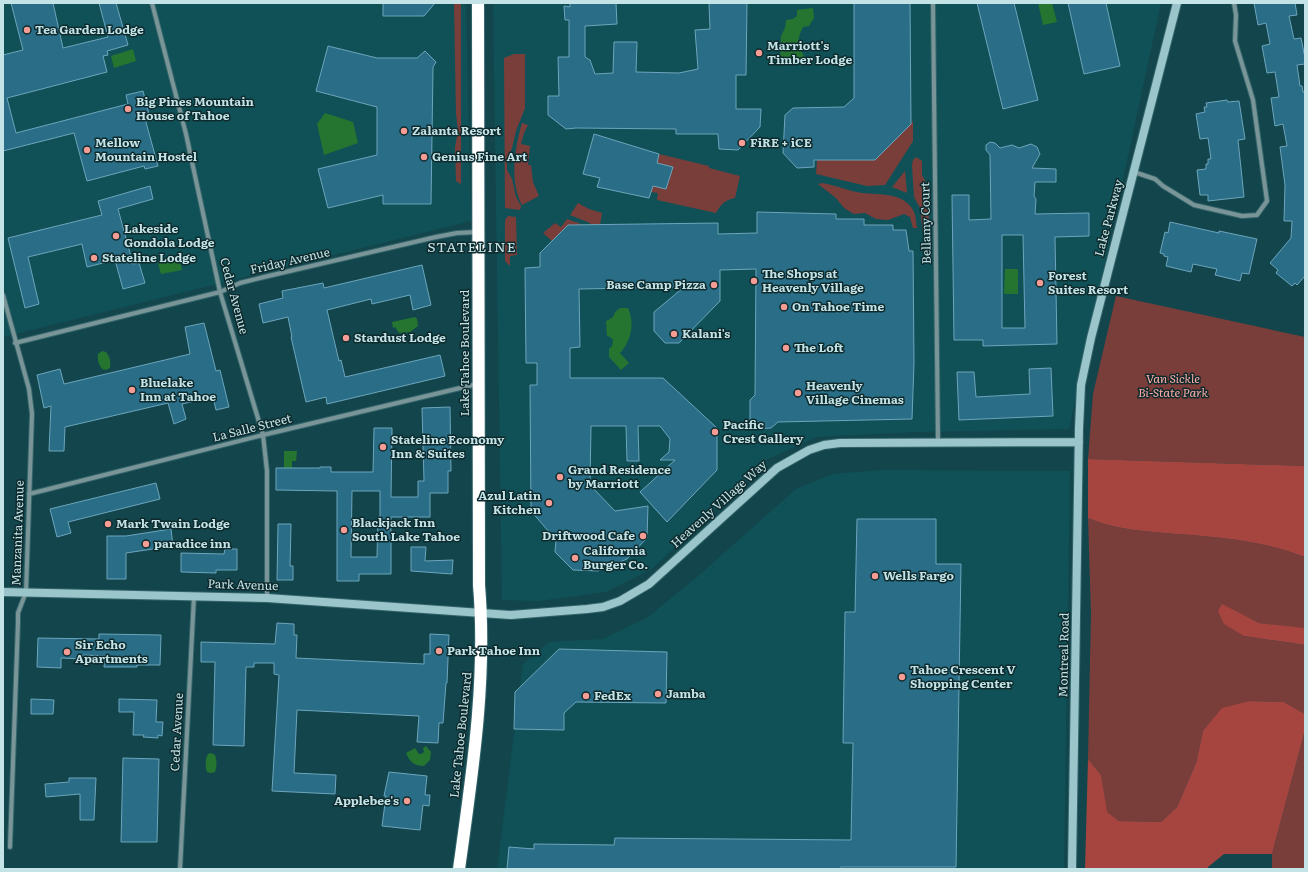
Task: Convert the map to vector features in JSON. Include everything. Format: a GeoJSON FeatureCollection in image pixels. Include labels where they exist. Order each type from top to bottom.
{"type":"FeatureCollection","features":[{"type":"Feature","properties":{"kind":"highway","name":"Lake Tahoe Boulevard"},"geometry":{"type":"LineString","coordinates":[[459,869],[473,762],[482,663],[482,613],[479,585],[480,383],[478,3]]}},
{"type":"Feature","properties":{"kind":"street","name":"Cedar Avenue"},"geometry":{"type":"LineString","coordinates":[[152,3],[186,134],[220,292],[263,435],[267,471],[267,598]]}},
{"type":"Feature","properties":{"kind":"street","name":"Bellamy Court"},"geometry":{"type":"LineString","coordinates":[[933,3],[938,443]]}},
{"type":"Feature","properties":{"kind":"street","name":"Lake Parkway"},"geometry":{"type":"LineString","coordinates":[[1079,442],[1081,385],[1111,256],[1177,3]]}},
{"type":"Feature","properties":{"kind":"street"},"geometry":{"type":"LineString","coordinates":[[1134,172],[1155,179],[1163,186],[1194,205],[1214,210],[1242,216],[1257,215],[1267,201],[1253,100],[1235,41],[1236,15],[1234,3]]}},
{"type":"Feature","properties":{"kind":"street","name":"Friday Avenue"},"geometry":{"type":"LineString","coordinates":[[15,343],[220,292],[240,283],[264,277],[420,240],[457,233],[479,232]]}},
{"type":"Feature","properties":{"kind":"street","name":"Manzanita Avenue"},"geometry":{"type":"LineString","coordinates":[[3,295],[15,343],[29,389],[32,414],[26,592],[18,613],[10,847]]}},
{"type":"Feature","properties":{"kind":"street","name":"La Salle Street"},"geometry":{"type":"LineString","coordinates":[[29,494],[263,435],[480,383]]}},
{"type":"Feature","properties":{"kind":"street","name":"Heavenly Village Way"},"geometry":{"type":"LineString","coordinates":[[482,613],[511,615],[587,609],[620,601],[649,584],[777,468],[809,450],[824,445],[840,443],[1079,442]]}},
{"type":"Feature","properties":{"kind":"street","name":"Montreal Road"},"geometry":{"type":"LineString","coordinates":[[1072,869],[1079,442]]}},
{"type":"Feature","properties":{"kind":"street","name":"Park Avenue"},"geometry":{"type":"LineString","coordinates":[[3,592],[267,598],[482,613]]}},
{"type":"Feature","properties":{"kind":"street","name":"Cedar Avenue"},"geometry":{"type":"LineString","coordinates":[[180,869],[194,596]]}},
{"type":"Feature","properties":{"kind":"shaded area"},"geometry":{"type":"Polygon","coordinates":[[[3,3],[466,3],[471,221],[3,337],[3,3]]]}},
{"type":"Feature","properties":{"kind":"shaded area"},"geometry":{"type":"Polygon","coordinates":[[[493,3],[1161,3],[1069,429],[913,432],[816,437],[766,460],[652,569],[606,592],[538,601],[502,600],[493,3]]]}},
{"type":"Feature","properties":{"kind":"shaded area"},"geometry":{"type":"Polygon","coordinates":[[[1038,3],[1052,3],[1057,22],[1043,25],[1038,3]]]}},
{"type":"Feature","properties":{"kind":"shaded area"},"geometry":{"type":"Polygon","coordinates":[[[813,8],[814,18],[809,26],[803,27],[799,36],[799,46],[805,58],[796,64],[794,60],[780,60],[781,36],[785,28],[786,20],[793,19],[797,16],[797,10],[813,8]]]}},
{"type":"Feature","properties":{"kind":"shaded area"},"geometry":{"type":"Polygon","coordinates":[[[133,49],[136,61],[114,68],[111,56],[133,49]]]}},
{"type":"Feature","properties":{"kind":"shaded area"},"geometry":{"type":"Polygon","coordinates":[[[325,113],[353,122],[358,143],[324,155],[317,124],[325,113]]]}},
{"type":"Feature","properties":{"kind":"shaded area"},"geometry":{"type":"Polygon","coordinates":[[[179,258],[182,270],[161,274],[158,263],[179,258]]]}},
{"type":"Feature","properties":{"kind":"shaded area"},"geometry":{"type":"Polygon","coordinates":[[[1005,269],[1018,269],[1018,294],[1004,294],[1005,269]]]}},
{"type":"Feature","properties":{"kind":"shaded area"},"geometry":{"type":"Polygon","coordinates":[[[620,308],[628,308],[631,320],[631,332],[629,338],[620,353],[629,363],[621,370],[609,357],[609,349],[612,346],[613,340],[607,336],[606,321],[612,318],[615,312],[620,308]]]}},
{"type":"Feature","properties":{"kind":"shaded area"},"geometry":{"type":"Polygon","coordinates":[[[415,317],[417,319],[418,326],[410,332],[399,333],[395,327],[393,328],[392,322],[415,317]]]}},
{"type":"Feature","properties":{"kind":"shaded area"},"geometry":{"type":"Polygon","coordinates":[[[102,351],[106,352],[110,360],[110,368],[106,370],[102,369],[98,360],[98,354],[102,351]]]}},
{"type":"Feature","properties":{"kind":"shaded area"},"geometry":{"type":"Polygon","coordinates":[[[284,451],[297,451],[296,461],[292,461],[292,468],[284,468],[284,451]]]}},
{"type":"Feature","properties":{"kind":"shaded area"},"geometry":{"type":"Polygon","coordinates":[[[1088,459],[1305,466],[1305,557],[1257,543],[1225,538],[1131,529],[1109,525],[1088,518],[1088,459]]]}},
{"type":"Feature","properties":{"kind":"shaded area"},"geometry":{"type":"Polygon","coordinates":[[[880,470],[1070,471],[1064,869],[497,869],[523,664],[549,642],[603,639],[648,617],[697,577],[796,489],[833,474],[880,470]]]}},
{"type":"Feature","properties":{"kind":"shaded area"},"geometry":{"type":"Polygon","coordinates":[[[1222,604],[1259,623],[1304,628],[1305,645],[1244,636],[1224,624],[1218,611],[1222,604]]]}},
{"type":"Feature","properties":{"kind":"shaded area"},"geometry":{"type":"Polygon","coordinates":[[[1250,701],[1284,702],[1305,714],[1305,730],[1272,854],[1224,854],[1207,869],[1085,869],[1088,759],[1101,775],[1107,812],[1119,821],[1161,822],[1177,807],[1196,763],[1203,731],[1222,708],[1250,701]]]}},
{"type":"Feature","properties":{"kind":"shaded area"},"geometry":{"type":"Polygon","coordinates":[[[426,746],[431,752],[430,760],[424,766],[413,763],[409,759],[406,753],[415,748],[419,754],[421,754],[424,752],[423,748],[426,746]]]}},
{"type":"Feature","properties":{"kind":"shaded area"},"geometry":{"type":"Polygon","coordinates":[[[211,753],[215,755],[216,768],[215,772],[211,773],[207,772],[206,758],[208,754],[211,753]]]}},
{"type":"Feature","properties":{"kind":"green space"},"geometry":{"type":"Polygon","coordinates":[[[454,3],[461,3],[461,184],[456,181],[455,148],[458,130],[456,114],[454,3]]]}},
{"type":"Feature","properties":{"kind":"green space"},"geometry":{"type":"Polygon","coordinates":[[[514,54],[525,54],[525,108],[507,161],[507,170],[512,179],[516,197],[521,206],[520,210],[505,208],[504,58],[514,54]]]}},
{"type":"Feature","properties":{"kind":"green space"},"geometry":{"type":"Polygon","coordinates":[[[913,121],[913,141],[885,185],[867,186],[816,174],[817,160],[875,160],[913,121]]]}},
{"type":"Feature","properties":{"kind":"green space"},"geometry":{"type":"Polygon","coordinates":[[[522,123],[528,125],[521,144],[530,146],[528,165],[531,165],[533,182],[539,196],[522,205],[518,196],[514,175],[514,164],[522,123]]]}},
{"type":"Feature","properties":{"kind":"green space"},"geometry":{"type":"Polygon","coordinates":[[[659,154],[709,166],[709,168],[740,176],[735,198],[724,203],[716,213],[657,200],[658,193],[651,192],[652,185],[666,189],[672,167],[657,163],[659,154]]]}},
{"type":"Feature","properties":{"kind":"green space"},"geometry":{"type":"Polygon","coordinates":[[[916,157],[922,161],[922,175],[928,186],[929,225],[923,233],[920,208],[914,197],[912,165],[913,160],[916,157]]]}},
{"type":"Feature","properties":{"kind":"green space"},"geometry":{"type":"Polygon","coordinates":[[[905,171],[907,193],[892,187],[905,171]]]}},
{"type":"Feature","properties":{"kind":"green space"},"geometry":{"type":"Polygon","coordinates":[[[822,183],[862,193],[897,197],[909,204],[913,210],[917,228],[913,228],[910,217],[904,214],[888,220],[876,219],[865,213],[854,214],[844,208],[836,198],[818,184],[822,183]]]}},
{"type":"Feature","properties":{"kind":"green space"},"geometry":{"type":"Polygon","coordinates":[[[578,203],[589,209],[602,213],[600,225],[590,225],[590,223],[570,215],[578,203]]]}},
{"type":"Feature","properties":{"kind":"green space"},"geometry":{"type":"Polygon","coordinates":[[[508,216],[516,217],[517,255],[510,256],[510,266],[505,261],[505,220],[508,216]]]}},
{"type":"Feature","properties":{"kind":"green space"},"geometry":{"type":"Polygon","coordinates":[[[567,219],[584,225],[552,241],[543,233],[555,223],[561,227],[567,219]]]}},
{"type":"Feature","properties":{"kind":"green space","name":"Van Sickle Bi-State Park"},"geometry":{"type":"Polygon","coordinates":[[[1116,296],[1305,337],[1305,466],[1088,459],[1093,394],[1116,296]]]}},
{"type":"Feature","properties":{"kind":"green space"},"geometry":{"type":"Polygon","coordinates":[[[1088,518],[1109,525],[1131,529],[1225,538],[1257,543],[1305,557],[1305,629],[1259,623],[1242,615],[1244,636],[1305,645],[1305,714],[1284,702],[1250,701],[1203,731],[1196,763],[1177,807],[1161,822],[1119,821],[1106,812],[1101,775],[1088,759],[1091,613],[1088,518]]]}},
{"type":"Feature","properties":{"kind":"green space"},"geometry":{"type":"Polygon","coordinates":[[[1305,730],[1305,869],[1272,869],[1272,854],[1305,730]]]}},
{"type":"Feature","properties":{"kind":"building"},"geometry":{"type":"Polygon","coordinates":[[[11,3],[53,3],[63,48],[108,37],[99,3],[116,3],[128,45],[107,51],[108,55],[103,56],[107,72],[7,98],[16,133],[128,104],[126,95],[143,91],[149,114],[144,115],[158,166],[145,169],[144,166],[87,181],[74,133],[3,151],[3,55],[23,50],[11,3]]]}},
{"type":"Feature","properties":{"kind":"building"},"geometry":{"type":"Polygon","coordinates":[[[383,3],[435,3],[424,16],[383,16],[383,3]]]}},
{"type":"Feature","properties":{"kind":"building"},"geometry":{"type":"Polygon","coordinates":[[[570,3],[616,3],[617,24],[585,26],[585,57],[590,60],[595,74],[613,73],[614,42],[637,42],[636,72],[679,73],[698,69],[695,30],[710,29],[709,3],[747,3],[746,75],[736,75],[736,109],[761,109],[760,127],[738,150],[719,149],[718,134],[676,134],[676,129],[566,129],[548,115],[548,96],[559,96],[558,57],[569,57],[569,20],[565,20],[564,6],[570,7],[570,3]]]}},
{"type":"Feature","properties":{"kind":"building"},"geometry":{"type":"Polygon","coordinates":[[[854,3],[910,3],[911,124],[875,160],[814,160],[814,167],[797,168],[783,153],[785,115],[793,108],[844,107],[854,98],[854,3]]]}},
{"type":"Feature","properties":{"kind":"building"},"geometry":{"type":"Polygon","coordinates":[[[977,3],[1014,3],[1038,100],[1003,109],[977,3]]]}},
{"type":"Feature","properties":{"kind":"building"},"geometry":{"type":"Polygon","coordinates":[[[1068,3],[1106,3],[1120,66],[1084,74],[1068,3]]]}},
{"type":"Feature","properties":{"kind":"building"},"geometry":{"type":"Polygon","coordinates":[[[1254,3],[1295,3],[1297,15],[1289,16],[1294,39],[1301,38],[1305,58],[1305,64],[1297,65],[1300,86],[1302,86],[1303,92],[1305,92],[1305,276],[1297,285],[1295,283],[1292,286],[1276,273],[1278,270],[1270,263],[1291,238],[1292,221],[1284,221],[1285,185],[1280,147],[1287,146],[1283,124],[1275,126],[1271,98],[1279,97],[1275,72],[1267,73],[1262,46],[1270,44],[1266,23],[1258,25],[1254,3]]]}},
{"type":"Feature","properties":{"kind":"building","name":"Zalanta Resort"},"geometry":{"type":"Polygon","coordinates":[[[328,46],[377,58],[417,58],[425,51],[436,62],[433,67],[431,204],[383,204],[383,195],[328,208],[318,169],[377,155],[377,107],[316,91],[328,46]]]}},
{"type":"Feature","properties":{"kind":"building"},"geometry":{"type":"Polygon","coordinates":[[[1227,100],[1228,102],[1239,101],[1245,139],[1238,140],[1244,197],[1208,201],[1208,195],[1200,195],[1197,170],[1206,169],[1208,159],[1211,159],[1208,138],[1200,139],[1196,114],[1205,112],[1204,107],[1207,107],[1206,103],[1227,100]]]}},
{"type":"Feature","properties":{"kind":"building"},"geometry":{"type":"Polygon","coordinates":[[[594,134],[659,154],[657,163],[673,167],[666,189],[653,186],[649,198],[597,187],[600,178],[583,174],[594,134]]]}},
{"type":"Feature","properties":{"kind":"building"},"geometry":{"type":"Polygon","coordinates":[[[990,142],[995,143],[1000,148],[1012,145],[1019,148],[1031,144],[1037,147],[1040,154],[1032,168],[1056,169],[1056,182],[1035,182],[1035,214],[1089,213],[1089,236],[1055,237],[1057,344],[983,346],[983,340],[954,340],[952,195],[969,195],[969,220],[991,219],[990,155],[986,150],[986,145],[990,142]],[[1002,235],[1002,328],[1025,328],[1023,235],[1002,235]]]}},
{"type":"Feature","properties":{"kind":"building"},"geometry":{"type":"Polygon","coordinates":[[[150,186],[153,199],[118,209],[133,264],[139,263],[145,283],[123,289],[115,260],[87,267],[82,244],[28,257],[39,304],[25,308],[8,238],[102,215],[98,201],[150,186]]]}},
{"type":"Feature","properties":{"kind":"building"},"geometry":{"type":"Polygon","coordinates":[[[757,212],[836,214],[836,219],[864,219],[864,225],[893,225],[893,230],[906,230],[909,251],[913,251],[914,363],[912,419],[778,422],[771,428],[755,429],[750,424],[750,400],[755,395],[756,269],[720,270],[720,301],[679,343],[665,343],[654,331],[654,312],[684,287],[579,289],[580,347],[570,348],[570,378],[663,378],[717,428],[717,470],[667,522],[640,492],[675,460],[660,460],[669,452],[670,439],[660,426],[638,426],[639,461],[627,461],[626,426],[591,426],[590,485],[615,511],[648,506],[647,538],[627,559],[598,571],[573,570],[555,552],[556,540],[531,511],[530,385],[537,385],[537,363],[526,363],[525,268],[540,267],[540,253],[568,225],[718,223],[718,234],[757,233],[757,212]]]}},
{"type":"Feature","properties":{"kind":"building"},"geometry":{"type":"Polygon","coordinates":[[[1170,222],[1219,233],[1219,231],[1257,239],[1249,274],[1242,273],[1240,281],[1215,275],[1217,269],[1193,264],[1191,272],[1166,266],[1168,257],[1160,253],[1165,232],[1168,233],[1170,222]]]}},
{"type":"Feature","properties":{"kind":"building"},"geometry":{"type":"Polygon","coordinates":[[[422,265],[431,305],[413,310],[410,295],[372,304],[371,299],[327,310],[339,361],[341,360],[345,377],[440,355],[445,376],[327,404],[326,397],[306,402],[291,337],[288,317],[263,323],[259,304],[283,298],[282,291],[323,283],[324,288],[422,265]]]}},
{"type":"Feature","properties":{"kind":"building"},"geometry":{"type":"Polygon","coordinates":[[[204,323],[216,371],[220,370],[229,407],[216,410],[213,397],[182,404],[186,419],[174,424],[168,403],[65,427],[64,451],[49,451],[51,406],[44,408],[37,375],[60,369],[64,384],[190,354],[185,327],[204,323]]]}},
{"type":"Feature","properties":{"kind":"building"},"geometry":{"type":"Polygon","coordinates":[[[1051,368],[1053,416],[959,420],[957,372],[974,372],[976,397],[1030,394],[1029,369],[1051,368]]]}},
{"type":"Feature","properties":{"kind":"building"},"geometry":{"type":"Polygon","coordinates":[[[450,407],[451,471],[448,471],[448,493],[430,493],[430,517],[391,517],[391,574],[359,574],[359,581],[337,581],[337,491],[276,490],[276,468],[331,467],[331,472],[373,472],[374,428],[392,428],[391,497],[418,497],[418,481],[424,481],[422,408],[450,407]],[[352,491],[351,557],[377,557],[380,491],[352,491]]]}},
{"type":"Feature","properties":{"kind":"building"},"geometry":{"type":"Polygon","coordinates":[[[156,483],[160,499],[68,522],[71,533],[57,537],[50,509],[156,483]]]}},
{"type":"Feature","properties":{"kind":"building","name":"Tahoe Crescent V Shopping Center"},"geometry":{"type":"Polygon","coordinates":[[[857,519],[936,519],[936,564],[961,564],[956,867],[841,867],[841,869],[507,869],[509,847],[534,849],[534,844],[614,845],[615,838],[851,840],[853,743],[843,743],[845,612],[855,612],[857,519]]]}},
{"type":"Feature","properties":{"kind":"building"},"geometry":{"type":"Polygon","coordinates":[[[278,524],[291,524],[290,566],[293,566],[293,580],[277,580],[278,524]]]}},
{"type":"Feature","properties":{"kind":"building"},"geometry":{"type":"Polygon","coordinates":[[[171,529],[173,546],[126,553],[126,579],[107,579],[107,536],[126,536],[171,529]]]}},
{"type":"Feature","properties":{"kind":"building"},"geometry":{"type":"Polygon","coordinates":[[[411,547],[426,547],[425,561],[453,560],[452,574],[411,571],[411,547]]]}},
{"type":"Feature","properties":{"kind":"building"},"geometry":{"type":"Polygon","coordinates":[[[225,549],[237,549],[237,570],[216,570],[216,573],[181,572],[181,553],[224,554],[225,549]]]}},
{"type":"Feature","properties":{"kind":"building"},"geometry":{"type":"Polygon","coordinates":[[[277,623],[294,624],[294,635],[297,635],[296,658],[424,664],[424,654],[430,654],[430,634],[449,635],[447,683],[443,723],[439,723],[438,743],[417,742],[419,716],[297,710],[294,773],[336,775],[335,794],[272,791],[279,675],[274,674],[274,663],[254,663],[254,667],[246,667],[244,746],[213,745],[215,662],[201,662],[201,642],[275,644],[277,623]]]}},
{"type":"Feature","properties":{"kind":"building"},"geometry":{"type":"Polygon","coordinates":[[[99,634],[161,635],[160,665],[104,667],[105,656],[83,655],[83,659],[61,658],[61,668],[37,667],[38,638],[99,639],[99,634]]]}},
{"type":"Feature","properties":{"kind":"building"},"geometry":{"type":"Polygon","coordinates":[[[559,649],[667,652],[666,703],[576,702],[564,713],[564,730],[514,729],[515,692],[559,649]]]}},
{"type":"Feature","properties":{"kind":"building"},"geometry":{"type":"Polygon","coordinates":[[[31,699],[54,700],[53,714],[31,714],[31,699]]]}},
{"type":"Feature","properties":{"kind":"building"},"geometry":{"type":"Polygon","coordinates":[[[119,699],[157,700],[156,722],[163,722],[162,736],[158,735],[158,738],[143,737],[144,735],[133,735],[134,712],[119,712],[119,699]]]}},
{"type":"Feature","properties":{"kind":"building"},"geometry":{"type":"Polygon","coordinates":[[[123,758],[159,759],[157,842],[121,842],[123,758]]]}},
{"type":"Feature","properties":{"kind":"building","name":"Applebee's"},"geometry":{"type":"Polygon","coordinates":[[[389,772],[427,776],[425,795],[430,795],[429,806],[423,805],[420,830],[382,826],[386,796],[384,796],[389,772]]]}},
{"type":"Feature","properties":{"kind":"building"},"geometry":{"type":"Polygon","coordinates":[[[69,778],[96,778],[94,820],[80,820],[80,794],[46,797],[45,784],[69,782],[69,778]]]}},
{"type":"Feature","properties":{"kind":"place","name":"Tea Garden Lodge"},"geometry":{"type":"Point","coordinates":[27,30]}},
{"type":"Feature","properties":{"kind":"place","name":"Marriott's Timber Lodge"},"geometry":{"type":"Point","coordinates":[759,53]}},
{"type":"Feature","properties":{"kind":"place","name":"Big Pines Mountain House of Tahoe"},"geometry":{"type":"Point","coordinates":[128,109]}},
{"type":"Feature","properties":{"kind":"place","name":"Zalanta Resort"},"geometry":{"type":"Point","coordinates":[404,131]}},
{"type":"Feature","properties":{"kind":"place","name":"FiRE + iCE"},"geometry":{"type":"Point","coordinates":[742,143]}},
{"type":"Feature","properties":{"kind":"place","name":"Mellow Mountain Hostel"},"geometry":{"type":"Point","coordinates":[87,150]}},
{"type":"Feature","properties":{"kind":"place","name":"Genius Fine Art"},"geometry":{"type":"Point","coordinates":[424,157]}},
{"type":"Feature","properties":{"kind":"place","name":"Lakeside Gondola Lodge"},"geometry":{"type":"Point","coordinates":[116,236]}},
{"type":"Feature","properties":{"kind":"place","name":"Stateline Lodge"},"geometry":{"type":"Point","coordinates":[94,258]}},
{"type":"Feature","properties":{"kind":"place","name":"The Shops at Heavenly Village"},"geometry":{"type":"Point","coordinates":[754,281]}},
{"type":"Feature","properties":{"kind":"place","name":"Forest Suites Resort"},"geometry":{"type":"Point","coordinates":[1040,283]}},
{"type":"Feature","properties":{"kind":"place","name":"Base Camp Pizza"},"geometry":{"type":"Point","coordinates":[714,285]}},
{"type":"Feature","properties":{"kind":"place","name":"On Tahoe Time"},"geometry":{"type":"Point","coordinates":[784,307]}},
{"type":"Feature","properties":{"kind":"place","name":"Kalani's"},"geometry":{"type":"Point","coordinates":[674,334]}},
{"type":"Feature","properties":{"kind":"place","name":"Stardust Lodge"},"geometry":{"type":"Point","coordinates":[346,338]}},
{"type":"Feature","properties":{"kind":"place","name":"The Loft"},"geometry":{"type":"Point","coordinates":[786,348]}},
{"type":"Feature","properties":{"kind":"place","name":"Bluelake Inn at Tahoe"},"geometry":{"type":"Point","coordinates":[132,390]}},
{"type":"Feature","properties":{"kind":"place","name":"Heavenly Village Cinemas"},"geometry":{"type":"Point","coordinates":[798,393]}},
{"type":"Feature","properties":{"kind":"place","name":"Pacific Crest Gallery"},"geometry":{"type":"Point","coordinates":[715,432]}},
{"type":"Feature","properties":{"kind":"place","name":"Stateline Economy Inn & Suites"},"geometry":{"type":"Point","coordinates":[383,447]}},
{"type":"Feature","properties":{"kind":"place","name":"Grand Residence by Marriott"},"geometry":{"type":"Point","coordinates":[560,477]}},
{"type":"Feature","properties":{"kind":"place","name":"Azul Latin Kitchen"},"geometry":{"type":"Point","coordinates":[549,503]}},
{"type":"Feature","properties":{"kind":"place","name":"Mark Twain Lodge"},"geometry":{"type":"Point","coordinates":[108,524]}},
{"type":"Feature","properties":{"kind":"place","name":"Blackjack Inn South Lake Tahoe"},"geometry":{"type":"Point","coordinates":[344,530]}},
{"type":"Feature","properties":{"kind":"place","name":"Driftwood Cafe"},"geometry":{"type":"Point","coordinates":[643,536]}},
{"type":"Feature","properties":{"kind":"place","name":"paradice inn"},"geometry":{"type":"Point","coordinates":[146,544]}},
{"type":"Feature","properties":{"kind":"place","name":"California Burger Co."},"geometry":{"type":"Point","coordinates":[575,558]}},
{"type":"Feature","properties":{"kind":"place","name":"Wells Fargo"},"geometry":{"type":"Point","coordinates":[875,576]}},
{"type":"Feature","properties":{"kind":"place","name":"Park Tahoe Inn"},"geometry":{"type":"Point","coordinates":[439,651]}},
{"type":"Feature","properties":{"kind":"place","name":"Sir Echo Apartments"},"geometry":{"type":"Point","coordinates":[67,652]}},
{"type":"Feature","properties":{"kind":"place","name":"Tahoe Crescent V Shopping Center"},"geometry":{"type":"Point","coordinates":[902,677]}},
{"type":"Feature","properties":{"kind":"place","name":"Jamba"},"geometry":{"type":"Point","coordinates":[658,694]}},
{"type":"Feature","properties":{"kind":"place","name":"FedEx"},"geometry":{"type":"Point","coordinates":[586,696]}},
{"type":"Feature","properties":{"kind":"place","name":"Applebee's"},"geometry":{"type":"Point","coordinates":[407,801]}},
{"type":"Feature","properties":{"kind":"district","name":"STATELINE"},"geometry":{"type":"Point","coordinates":[472,247]}}]}
